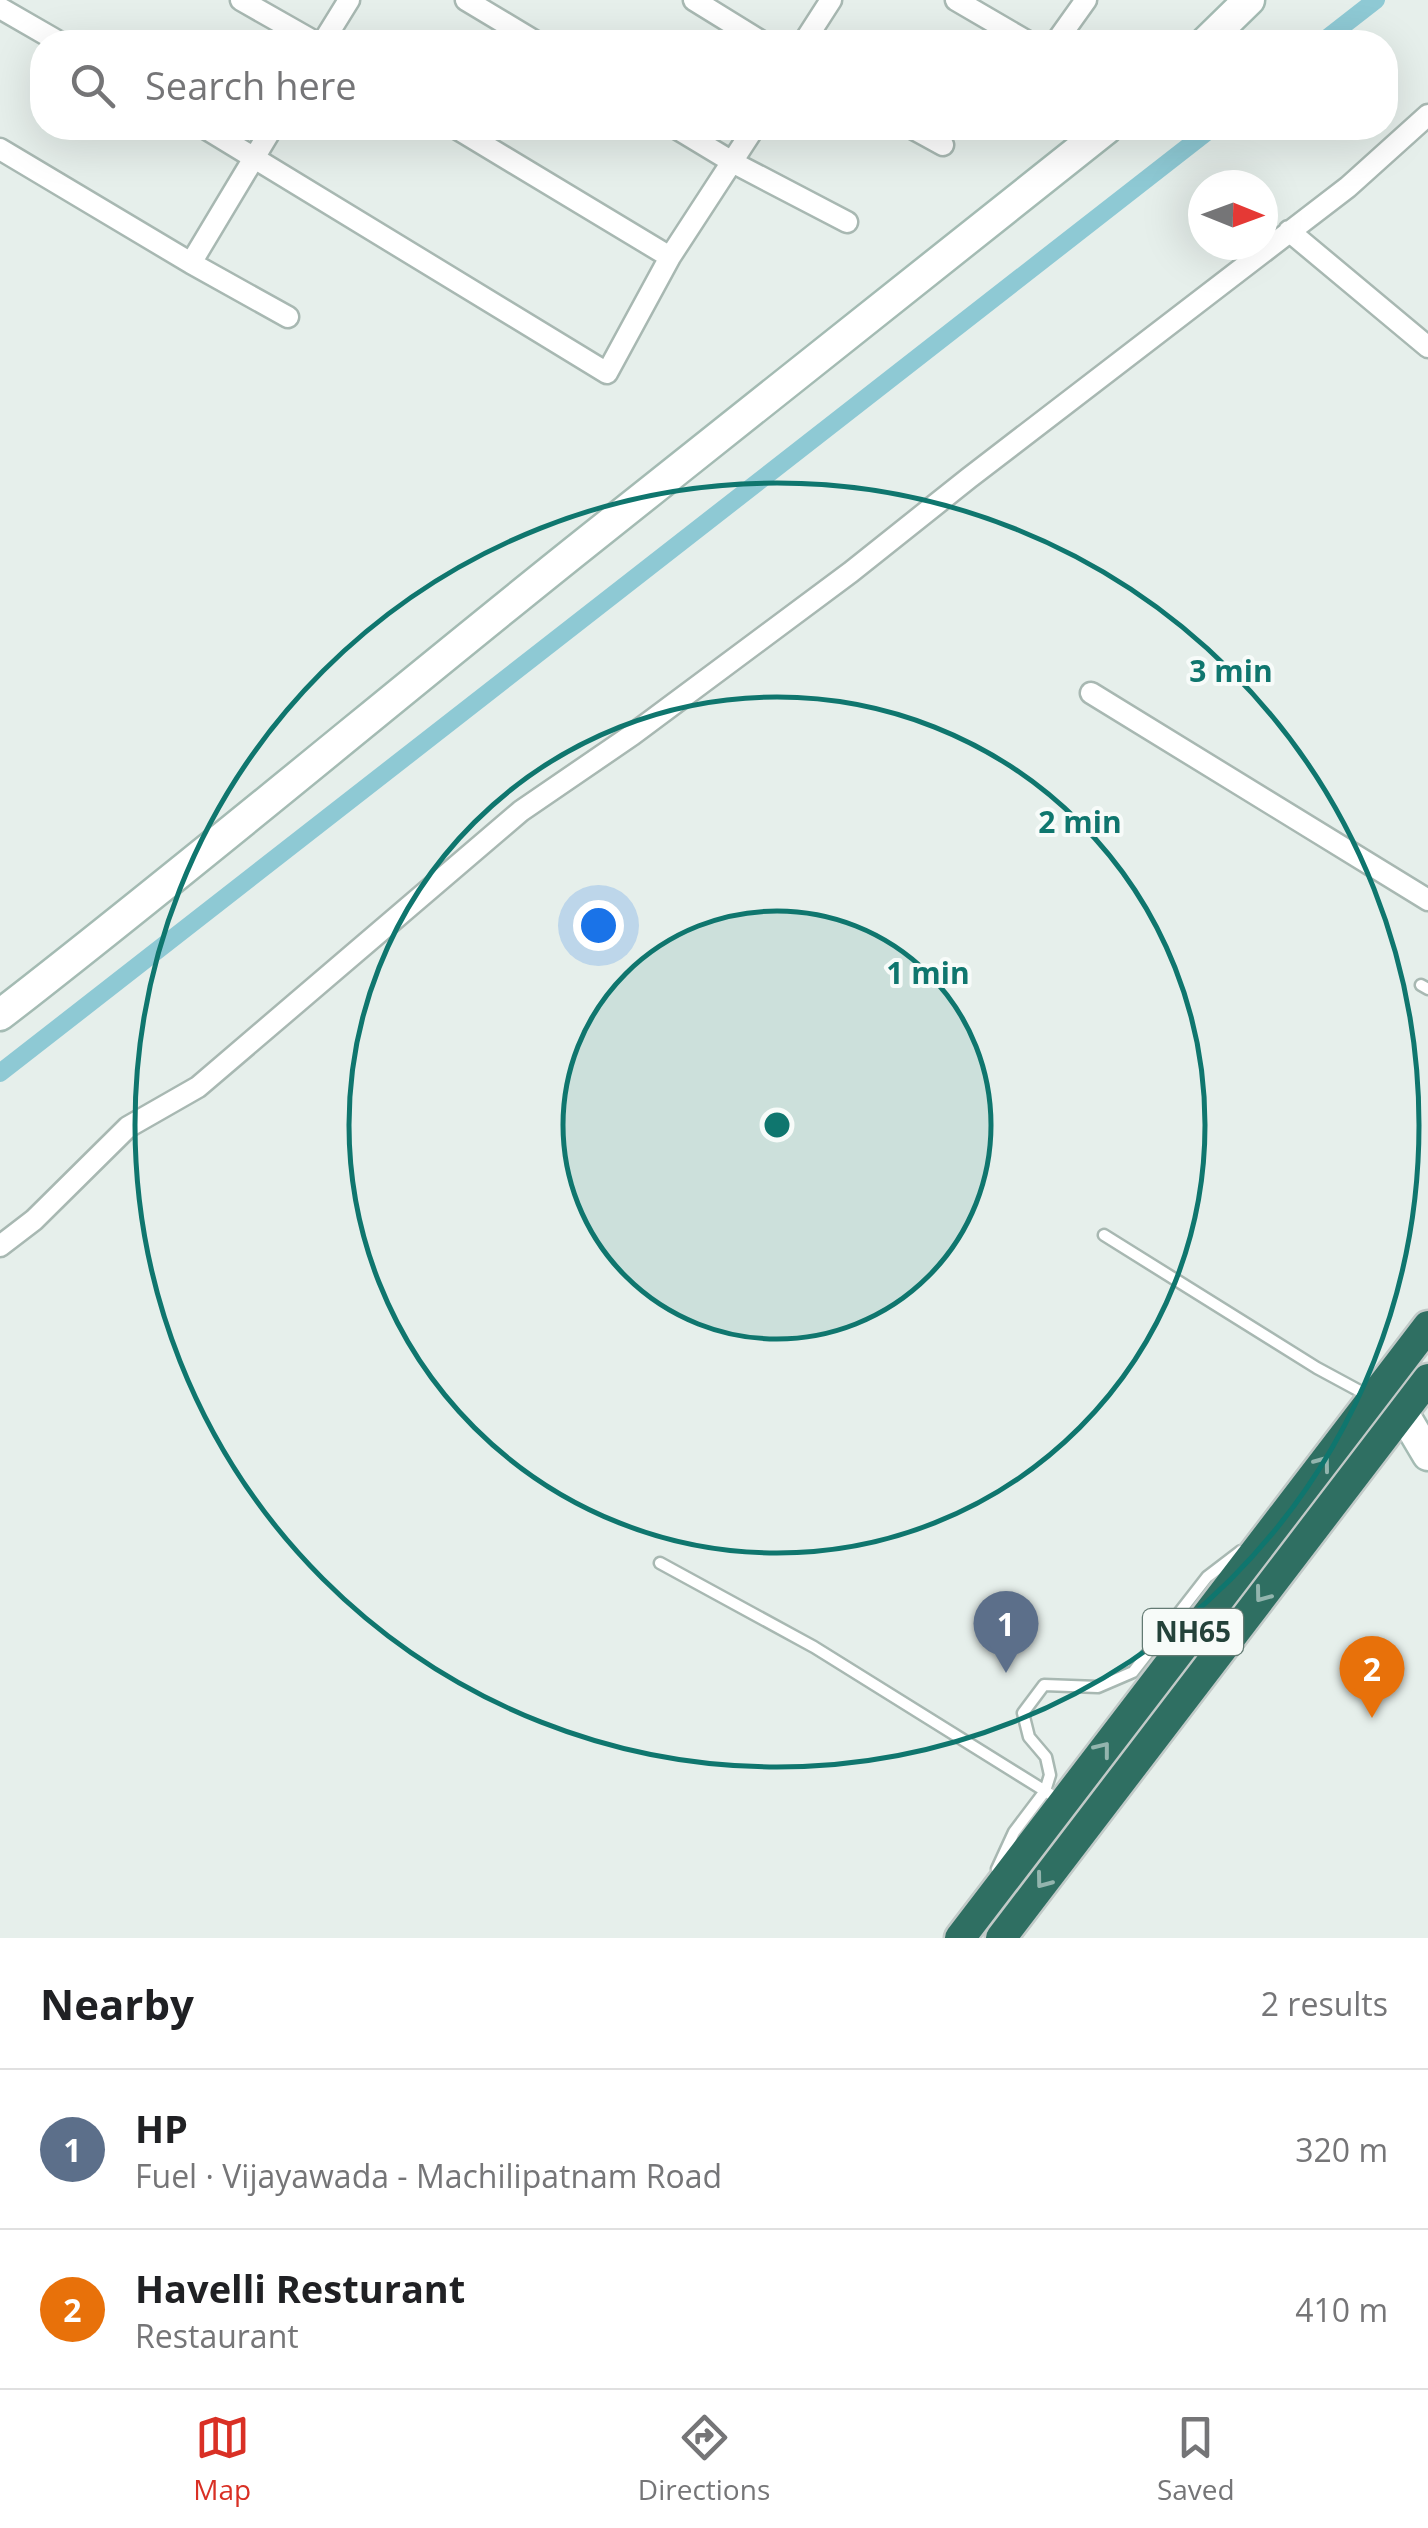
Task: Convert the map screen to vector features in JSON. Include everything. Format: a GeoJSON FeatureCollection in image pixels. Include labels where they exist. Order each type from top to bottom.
{"type":"FeatureCollection","features":[{"type":"Feature","properties":{"kind":"highway","name":"NH65"},"geometry":{"type":"LineString","coordinates":[[966,1929],[1054,1796],[1278,1522],[1428,1326]]}},
{"type":"Feature","properties":{"kind":"highway","name":"NH65"},"geometry":{"type":"LineString","coordinates":[[1001,1938],[1428,1379]]}},
{"type":"Feature","properties":{"kind":"street"},"geometry":{"type":"LineString","coordinates":[[241,0],[297,30]]}},
{"type":"Feature","properties":{"kind":"street"},"geometry":{"type":"LineString","coordinates":[[328,30],[350,0]]}},
{"type":"Feature","properties":{"kind":"street"},"geometry":{"type":"LineString","coordinates":[[466,0],[516,30]]}},
{"type":"Feature","properties":{"kind":"street"},"geometry":{"type":"LineString","coordinates":[[694,0],[743,30]]}},
{"type":"Feature","properties":{"kind":"street"},"geometry":{"type":"LineString","coordinates":[[811,30],[830,0]]}},
{"type":"Feature","properties":{"kind":"street"},"geometry":{"type":"LineString","coordinates":[[956,0],[1007,30]]}},
{"type":"Feature","properties":{"kind":"street"},"geometry":{"type":"LineString","coordinates":[[1065,30],[1086,0]]}},
{"type":"Feature","properties":{"kind":"street"},"geometry":{"type":"LineString","coordinates":[[1218,30],[1249,0]]}},
{"type":"Feature","properties":{"kind":"street"},"geometry":{"type":"LineString","coordinates":[[0,8],[38,30]]}},
{"type":"Feature","properties":{"kind":"street"},"geometry":{"type":"LineString","coordinates":[[0,1246],[34,1220],[128,1127],[198,1087],[511,819],[632,735],[851,572],[1348,187],[1428,116]]}},
{"type":"Feature","properties":{"kind":"street"},"geometry":{"type":"LineString","coordinates":[[225,140],[607,373],[670,257],[747,140]]}},
{"type":"Feature","properties":{"kind":"street"},"geometry":{"type":"LineString","coordinates":[[191,263],[265,140]]}},
{"type":"Feature","properties":{"kind":"street"},"geometry":{"type":"LineString","coordinates":[[476,140],[670,257]]}},
{"type":"Feature","properties":{"kind":"street"},"geometry":{"type":"LineString","coordinates":[[696,140],[847,222]]}},
{"type":"Feature","properties":{"kind":"street"},"geometry":{"type":"LineString","coordinates":[[934,140],[943,145]]}},
{"type":"Feature","properties":{"kind":"street"},"geometry":{"type":"LineString","coordinates":[[0,1015],[1092,140]]}},
{"type":"Feature","properties":{"kind":"street"},"geometry":{"type":"LineString","coordinates":[[0,149],[288,317]]}},
{"type":"Feature","properties":{"kind":"street"},"geometry":{"type":"LineString","coordinates":[[1289,231],[1428,348]]}},
{"type":"Feature","properties":{"kind":"street"},"geometry":{"type":"LineString","coordinates":[[1090,693],[1428,900]]}},
{"type":"Feature","properties":{"kind":"street"},"geometry":{"type":"LineString","coordinates":[[1403,1413],[1428,1455]]}},
{"type":"Feature","properties":{"kind":"lane"},"geometry":{"type":"LineString","coordinates":[[1104,1235],[1317,1368],[1373,1398]]}},
{"type":"Feature","properties":{"kind":"lane"},"geometry":{"type":"LineString","coordinates":[[1054,1796],[1046,1757],[1029,1737],[1023,1713],[1044,1686],[1098,1687],[1133,1672],[1207,1577],[1278,1522]]}},
{"type":"Feature","properties":{"kind":"lane"},"geometry":{"type":"LineString","coordinates":[[660,1563],[814,1647],[1054,1796]]}},
{"type":"Feature","properties":{"kind":"waterway"},"geometry":{"type":"LineString","coordinates":[[1337,30],[1376,0]]}},
{"type":"Feature","properties":{"kind":"waterway"},"geometry":{"type":"LineString","coordinates":[[0,1073],[1197,140]]}},
{"type":"Feature","properties":{"kind":"place","name":"HP"},"geometry":{"type":"Point","coordinates":[1006,1673]}},
{"type":"Feature","properties":{"kind":"place","name":"Havelli Resturant"},"geometry":{"type":"Point","coordinates":[1372,1718]}}]}
